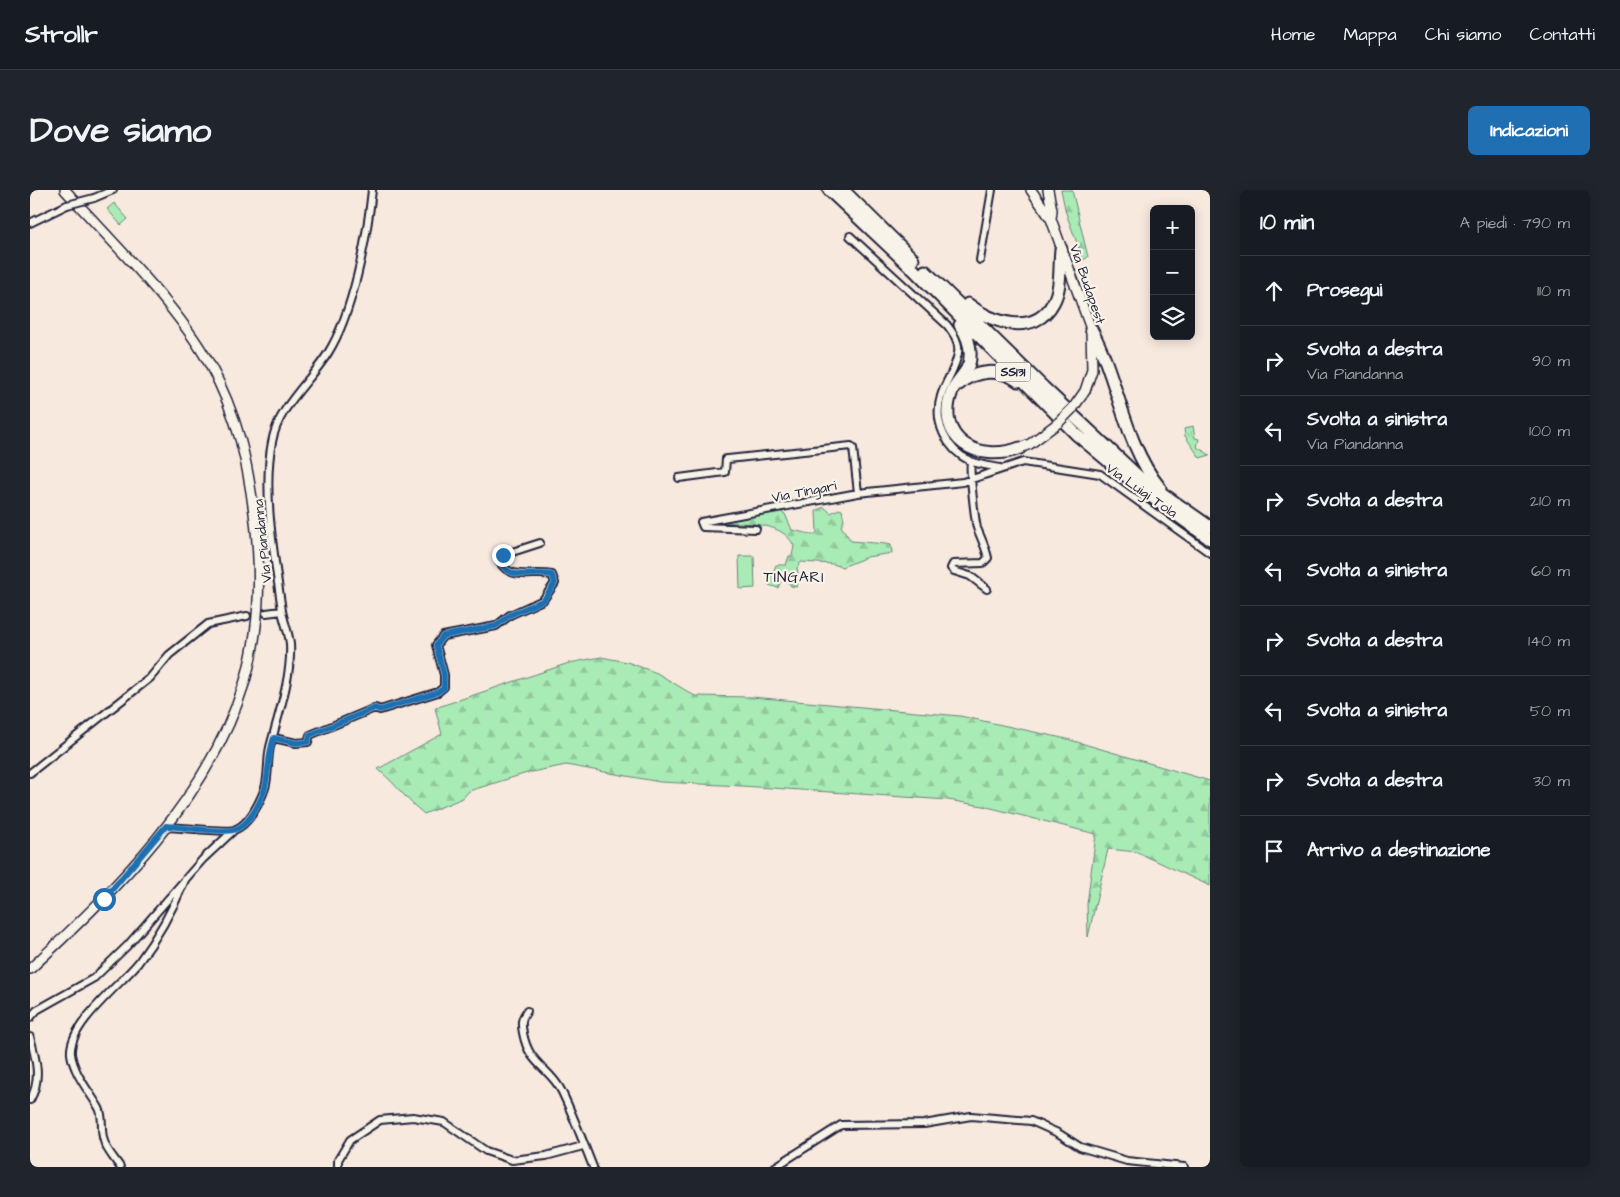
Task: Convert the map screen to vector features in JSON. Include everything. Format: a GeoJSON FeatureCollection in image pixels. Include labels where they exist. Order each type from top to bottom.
{"type":"FeatureCollection","features":[{"type":"Feature","properties":{"kind":"highway","name":"SS131"},"geometry":{"type":"LineString","coordinates":[[830,190],[914,270],[1091,446],[1149,495],[1210,539]]}},
{"type":"Feature","properties":{"kind":"highway","name":"SS131"},"geometry":{"type":"LineString","coordinates":[[844,190],[1087,430],[1140,478],[1210,527]]}},
{"type":"Feature","properties":{"kind":"highway"},"geometry":{"type":"LineString","coordinates":[[908,254],[981,315],[1000,323],[1020,324],[1039,318],[1053,304],[1059,287],[1061,249]]}},
{"type":"Feature","properties":{"kind":"highway"},"geometry":{"type":"LineString","coordinates":[[914,270],[968,336],[970,358],[968,368],[953,391],[949,420],[956,436],[968,448],[987,454],[1009,452],[1020,448]]}},
{"type":"Feature","properties":{"kind":"highway"},"geometry":{"type":"LineString","coordinates":[[1091,329],[1101,348],[1138,456],[1169,499]]}},
{"type":"Feature","properties":{"kind":"highway"},"geometry":{"type":"LineString","coordinates":[[953,391],[967,377],[981,373],[998,372],[1012,376],[1038,395]]}},
{"type":"Feature","properties":{"kind":"main road"},"geometry":{"type":"LineString","coordinates":[[30,969],[104,899],[166,826],[210,760],[245,682],[251,657],[256,616],[258,555],[247,460],[240,434],[229,406],[209,364],[195,342],[158,294],[65,190]]}},
{"type":"Feature","properties":{"kind":"main road","name":"Via Budapest"},"geometry":{"type":"LineString","coordinates":[[1020,448],[1030,444],[1058,423],[1073,408],[1085,391],[1091,375],[1091,329],[1051,219],[1031,190]]}},
{"type":"Feature","properties":{"kind":"main road","name":"Via Budapest"},"geometry":{"type":"LineString","coordinates":[[1048,190],[1052,210],[1051,219]]}},
{"type":"Feature","properties":{"kind":"street"},"geometry":{"type":"LineString","coordinates":[[30,223],[67,205],[94,198],[114,190]]}},
{"type":"Feature","properties":{"kind":"street","name":"Via Piandanna"},"geometry":{"type":"LineString","coordinates":[[30,1018],[37,1010],[94,978],[128,946],[220,842],[245,823],[255,809],[264,789],[270,749],[274,738],[290,659],[290,642],[282,611],[272,538],[269,470],[272,443],[275,430],[284,413],[328,354],[341,330],[347,313],[370,212],[372,190]]}},
{"type":"Feature","properties":{"kind":"street"},"geometry":{"type":"LineString","coordinates":[[980,260],[992,190]]}},
{"type":"Feature","properties":{"kind":"street"},"geometry":{"type":"LineString","coordinates":[[850,236],[947,325],[956,338],[959,351],[954,372],[941,394],[939,417],[950,447],[971,462],[969,469],[972,480],[976,526],[988,558],[983,564],[953,564],[951,568],[954,571],[970,576],[987,589]]}},
{"type":"Feature","properties":{"kind":"street"},"geometry":{"type":"LineString","coordinates":[[679,478],[725,472],[728,459],[851,446],[853,448],[858,493]]}},
{"type":"Feature","properties":{"kind":"street"},"geometry":{"type":"LineString","coordinates":[[1020,448],[1023,462]]}},
{"type":"Feature","properties":{"kind":"street","name":"Via Tingari"},"geometry":{"type":"LineString","coordinates":[[971,462],[1001,468]]}},
{"type":"Feature","properties":{"kind":"street","name":"Via Tingari"},"geometry":{"type":"LineString","coordinates":[[756,529],[703,527],[701,522],[858,493],[972,480],[1001,468],[1023,462]]}},
{"type":"Feature","properties":{"kind":"street","name":"Via Luigi Tola"},"geometry":{"type":"LineString","coordinates":[[1023,462],[1100,474],[1210,553]]}},
{"type":"Feature","properties":{"kind":"street"},"geometry":{"type":"LineString","coordinates":[[274,738],[296,743],[308,742],[310,735],[375,708],[380,710],[438,692],[444,688],[444,675],[436,645],[443,636],[496,626],[510,615],[544,600],[550,591],[555,583],[552,575],[514,574],[504,568],[500,562],[503,555],[540,543]]}},
{"type":"Feature","properties":{"kind":"street"},"geometry":{"type":"LineString","coordinates":[[266,613],[282,611]]}},
{"type":"Feature","properties":{"kind":"street"},"geometry":{"type":"LineString","coordinates":[[30,773],[150,678],[169,655],[208,624],[247,616]]}},
{"type":"Feature","properties":{"kind":"street"},"geometry":{"type":"LineString","coordinates":[[166,826],[234,830]]}},
{"type":"Feature","properties":{"kind":"street"},"geometry":{"type":"LineString","coordinates":[[120,1167],[104,1142],[100,1109],[75,1068],[71,1053],[74,1039],[82,1024],[137,964],[151,944],[176,902],[185,880]]}},
{"type":"Feature","properties":{"kind":"street"},"geometry":{"type":"LineString","coordinates":[[526,1011],[521,1024],[525,1044],[530,1056],[561,1090],[593,1167]]}},
{"type":"Feature","properties":{"kind":"street"},"geometry":{"type":"LineString","coordinates":[[30,1037],[35,1055],[37,1077],[30,1100]]}},
{"type":"Feature","properties":{"kind":"street"},"geometry":{"type":"LineString","coordinates":[[775,1167],[841,1125],[924,1124],[971,1116],[1031,1121],[1058,1133],[1080,1147],[1117,1158],[1184,1167]]}},
{"type":"Feature","properties":{"kind":"street"},"geometry":{"type":"LineString","coordinates":[[338,1167],[338,1160],[350,1140],[380,1120],[413,1117],[444,1122],[486,1151],[512,1160],[546,1156],[583,1146]]}},
{"type":"Feature","properties":{"kind":"green space"},"geometry":{"type":"Polygon","coordinates":[[[1061,190],[1072,190],[1088,257],[1083,260],[1066,213],[1061,190]]]}},
{"type":"Feature","properties":{"kind":"green space"},"geometry":{"type":"Polygon","coordinates":[[[114,203],[128,219],[121,225],[107,209],[114,203]]]}},
{"type":"Feature","properties":{"kind":"green space"},"geometry":{"type":"Polygon","coordinates":[[[1193,426],[1195,438],[1199,439],[1197,447],[1210,455],[1200,458],[1185,436],[1184,429],[1193,426]]]}},
{"type":"Feature","properties":{"kind":"green space"},"geometry":{"type":"Polygon","coordinates":[[[824,507],[831,513],[839,509],[842,510],[844,520],[841,526],[851,541],[891,545],[892,553],[867,557],[842,567],[833,564],[801,562],[797,568],[799,579],[797,587],[791,586],[785,578],[782,578],[778,588],[769,585],[769,582],[776,565],[786,565],[789,556],[792,556],[794,546],[788,537],[770,527],[747,523],[715,522],[778,510],[785,514],[792,530],[815,535],[817,532],[816,511],[824,507]]]}},
{"type":"Feature","properties":{"kind":"green space"},"geometry":{"type":"Polygon","coordinates":[[[739,556],[754,556],[755,588],[740,589],[739,556]]]}},
{"type":"Feature","properties":{"kind":"green space"},"geometry":{"type":"Polygon","coordinates":[[[601,657],[627,662],[657,673],[695,696],[752,697],[960,716],[1067,739],[1210,781],[1210,886],[1137,852],[1108,849],[1088,937],[1087,904],[1096,834],[983,806],[948,800],[660,782],[566,765],[527,773],[469,791],[463,798],[424,814],[378,769],[442,734],[435,708],[569,663],[601,657]]]}},
{"type":"Feature","properties":{"kind":"district","name":"TINGARI"},"geometry":{"type":"Point","coordinates":[794,577]}},
{"type":"Feature","properties":{"kind":"route"},"geometry":{"type":"LineString","coordinates":[[104,899],[140,860],[166,826],[234,830],[245,823],[255,809],[264,789],[270,749],[274,738],[296,743],[308,742],[310,735],[375,708],[380,710],[438,692],[444,688],[444,675],[436,645],[443,636],[496,626],[510,615],[544,600],[555,583],[552,575],[543,573],[514,574],[504,568],[500,562],[503,555]]}}]}
